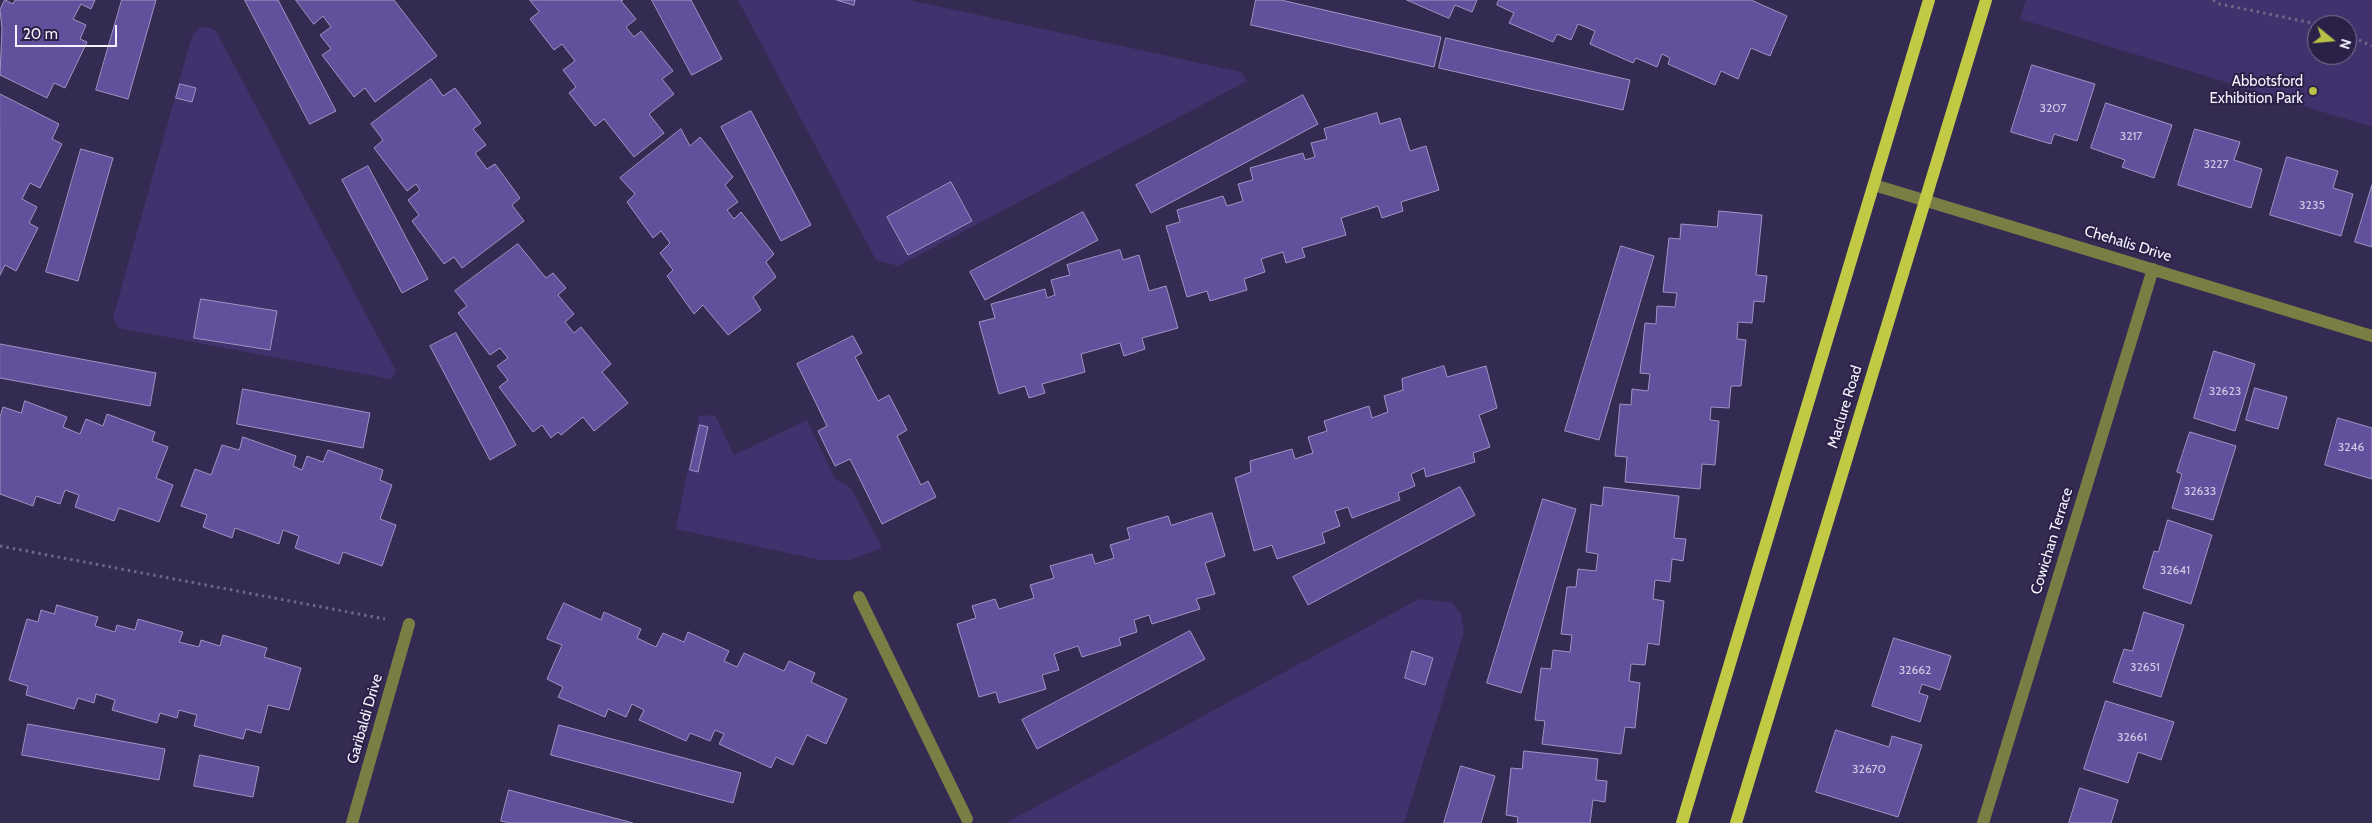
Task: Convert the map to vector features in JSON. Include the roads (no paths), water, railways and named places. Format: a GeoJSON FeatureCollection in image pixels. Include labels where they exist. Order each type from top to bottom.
{"type":"FeatureCollection","features":[{"type":"Feature","properties":{"kind":"main road"},"geometry":{"type":"LineString","coordinates":[[1682,823],[1929,0]]}},
{"type":"Feature","properties":{"kind":"main road","name":"Maclure Road"},"geometry":{"type":"LineString","coordinates":[[1736,823],[1986,0]]}},
{"type":"Feature","properties":{"kind":"street","name":"Chehalis Drive"},"geometry":{"type":"LineString","coordinates":[[1874,185],[2372,336]]}},
{"type":"Feature","properties":{"kind":"street","name":"Cowichan Terrace"},"geometry":{"type":"LineString","coordinates":[[1984,823],[2153,269]]}},
{"type":"Feature","properties":{"kind":"street"},"geometry":{"type":"LineString","coordinates":[[859,597],[967,819]]}},
{"type":"Feature","properties":{"kind":"street","name":"Garibaldi Drive"},"geometry":{"type":"LineString","coordinates":[[352,823],[409,624]]}},
{"type":"Feature","properties":{"kind":"place","name":"Abbotsford Exhibition Park"},"geometry":{"type":"Point","coordinates":[2313,91]}}]}
